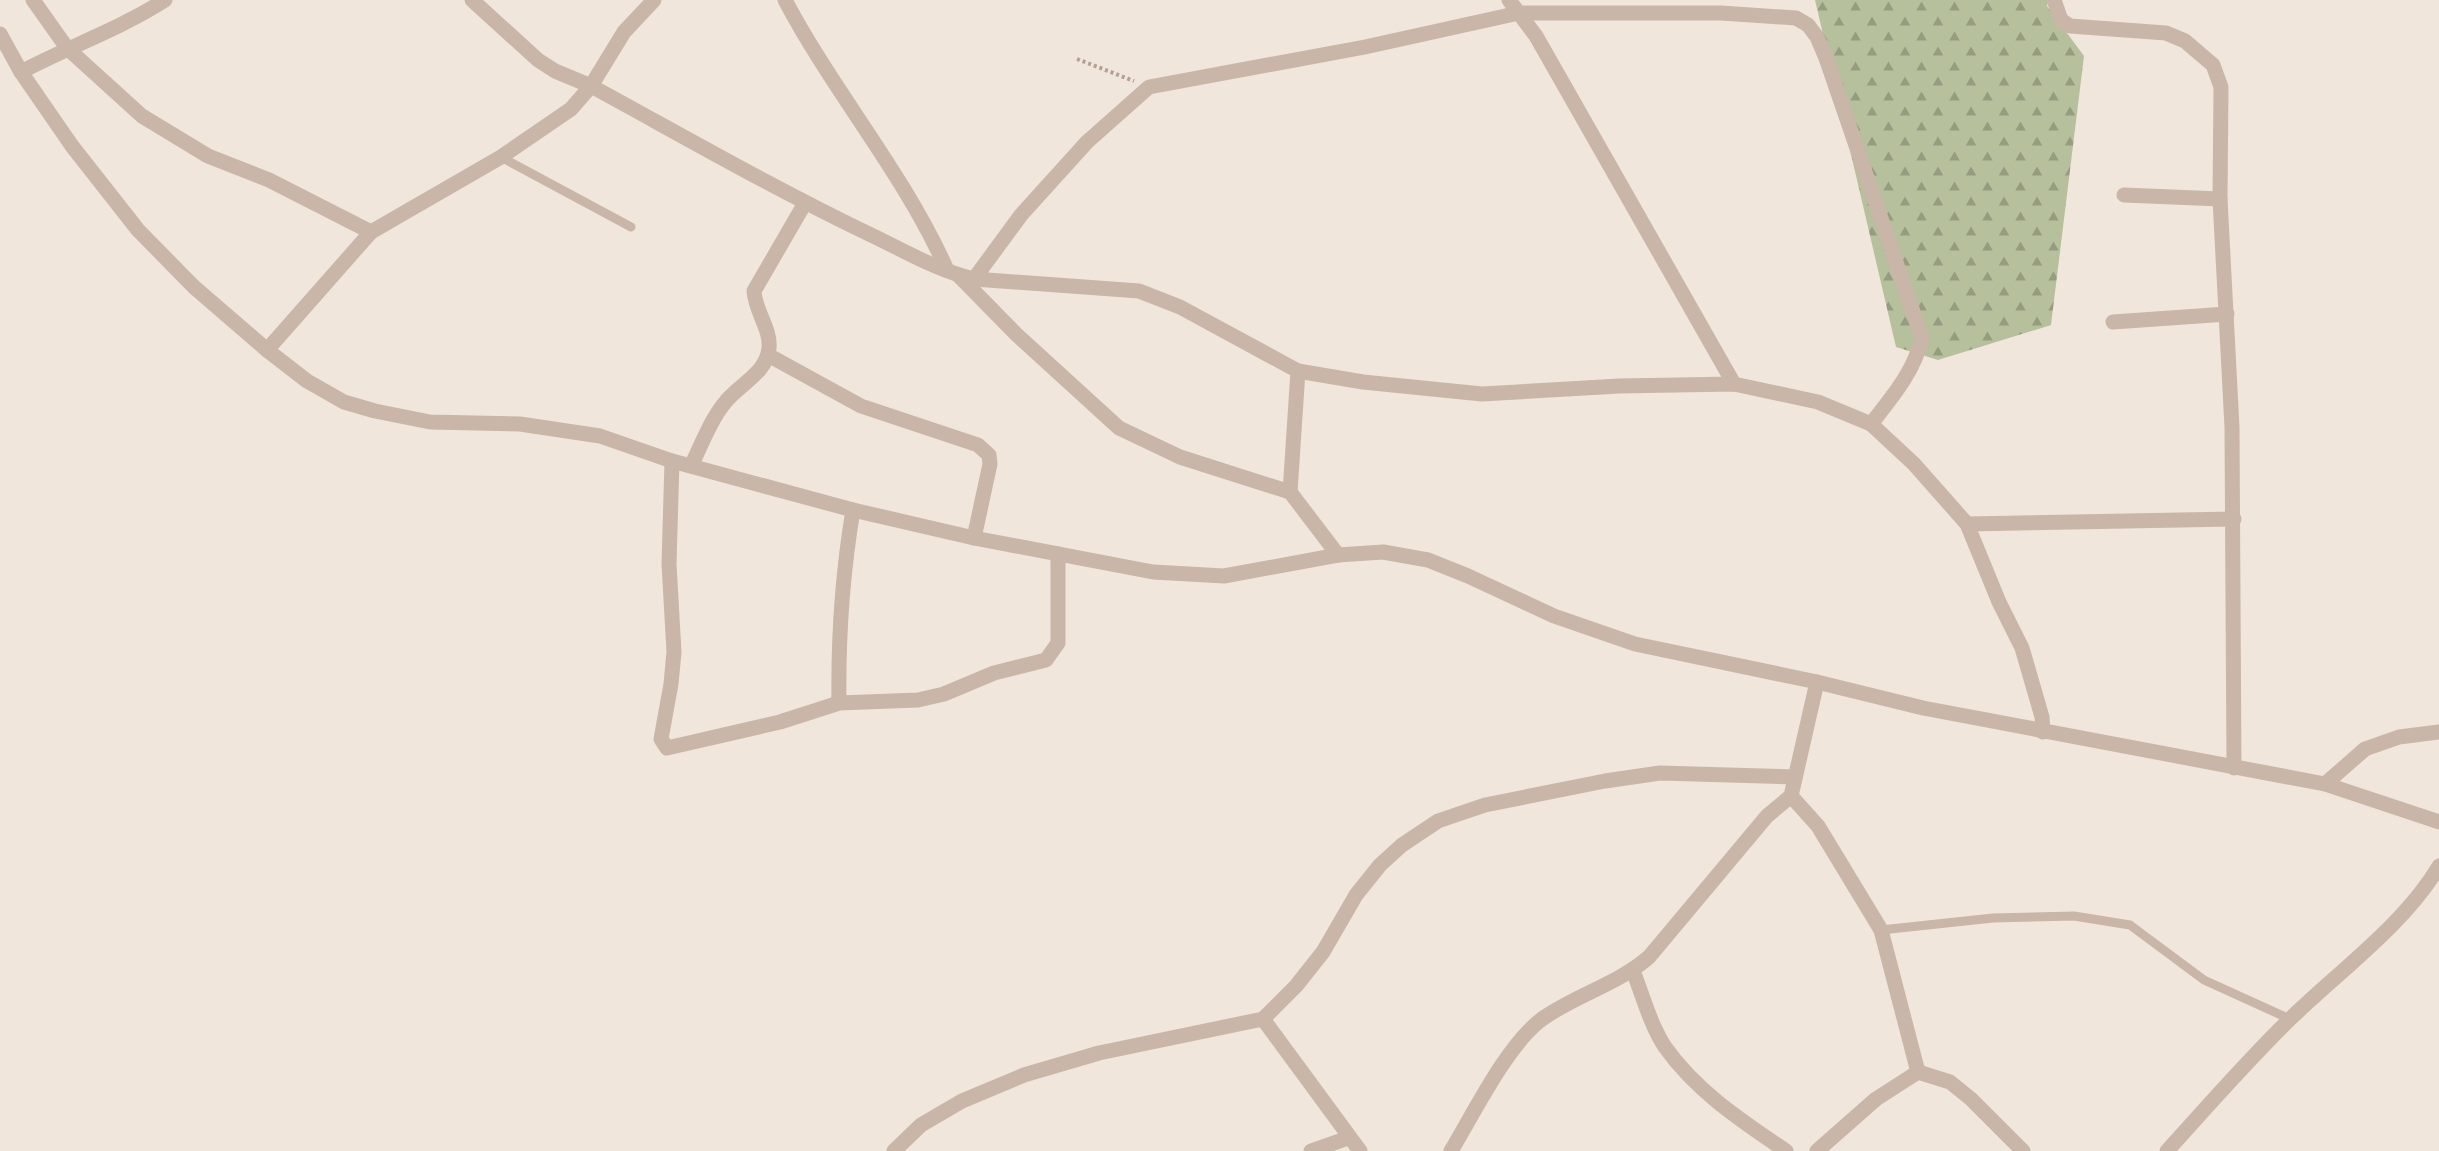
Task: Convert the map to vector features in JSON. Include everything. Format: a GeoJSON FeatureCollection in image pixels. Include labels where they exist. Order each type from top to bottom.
{"type":"FeatureCollection","features":[{"type":"Feature","properties":{"kind":"street"},"geometry":{"type":"LineString","coordinates":[[33,0],[67,48],[142,116],[208,156],[269,180],[371,232]]}},
{"type":"Feature","properties":{"kind":"street"},"geometry":{"type":"LineString","coordinates":[[21,72],[67,48],[138,17],[165,0]]}},
{"type":"Feature","properties":{"kind":"street"},"geometry":{"type":"LineString","coordinates":[[472,0],[538,60],[555,71],[591,86],[805,203],[952,273],[975,279],[1139,291],[1180,307],[1298,371],[1363,382],[1482,394],[1619,386],[1734,384],[1818,402],[1871,424],[1914,464],[1966,524],[1999,602],[2022,648],[2042,717],[2043,732]]}},
{"type":"Feature","properties":{"kind":"street"},"geometry":{"type":"LineString","coordinates":[[267,350],[371,232],[501,157],[571,109],[591,86],[624,32],[654,0]]}},
{"type":"Feature","properties":{"kind":"street"},"geometry":{"type":"LineString","coordinates":[[785,0],[811,47],[889,162],[952,273],[1119,428],[1180,457],[1290,492],[1338,555]]}},
{"type":"Feature","properties":{"kind":"street"},"geometry":{"type":"LineString","coordinates":[[1509,0],[1536,36],[1734,384]]}},
{"type":"Feature","properties":{"kind":"street"},"geometry":{"type":"LineString","coordinates":[[2054,0],[2061,20],[2070,26],[2166,33],[2185,41],[2213,65],[2221,87],[2220,199],[2227,314],[2234,519],[2234,768]]}},
{"type":"Feature","properties":{"kind":"street"},"geometry":{"type":"LineString","coordinates":[[975,279],[1021,215],[1087,142],[1149,87],[1365,47],[1519,13],[1721,13],[1796,18],[1808,25],[1817,37],[1826,58],[1922,338],[1917,359],[1907,377],[1871,424]]}},
{"type":"Feature","properties":{"kind":"street"},"geometry":{"type":"LineString","coordinates":[[0,34],[21,72],[72,146],[138,230],[194,287],[267,350],[316,386],[344,402],[430,422],[520,424],[600,436],[672,461],[853,510],[974,538],[1154,572],[1215,576],[1338,555],[1383,552],[1428,560],[1554,616],[1635,644],[1816,682],[1923,708],[2325,784],[2439,822]]}},
{"type":"Feature","properties":{"kind":"street"},"geometry":{"type":"LineString","coordinates":[[2124,195],[2220,199]]}},
{"type":"Feature","properties":{"kind":"street"},"geometry":{"type":"LineString","coordinates":[[692,466],[725,402],[747,384],[768,355],[769,336],[756,305],[754,291],[805,203]]}},
{"type":"Feature","properties":{"kind":"street"},"geometry":{"type":"LineString","coordinates":[[2113,322],[2227,314]]}},
{"type":"Feature","properties":{"kind":"street"},"geometry":{"type":"LineString","coordinates":[[768,355],[861,406],[984,449],[990,464],[974,538]]}},
{"type":"Feature","properties":{"kind":"street"},"geometry":{"type":"LineString","coordinates":[[1290,492],[1298,371]]}},
{"type":"Feature","properties":{"kind":"street"},"geometry":{"type":"LineString","coordinates":[[672,461],[669,564],[674,652],[661,739],[662,745],[670,749],[727,736],[839,703],[918,700],[944,694],[994,673],[1046,660],[1058,643],[1058,554]]}},
{"type":"Feature","properties":{"kind":"street"},"geometry":{"type":"LineString","coordinates":[[839,703],[838,640],[842,575],[853,510]]}},
{"type":"Feature","properties":{"kind":"street"},"geometry":{"type":"LineString","coordinates":[[1966,524],[2234,519]]}},
{"type":"Feature","properties":{"kind":"street"},"geometry":{"type":"LineString","coordinates":[[1451,1151],[1503,1065],[1540,1021],[1564,1005],[1633,971],[1675,929],[1767,816],[1791,796],[1816,682]]}},
{"type":"Feature","properties":{"kind":"street"},"geometry":{"type":"LineString","coordinates":[[2325,784],[2365,749],[2399,738],[2439,732]]}},
{"type":"Feature","properties":{"kind":"street"},"geometry":{"type":"LineString","coordinates":[[894,1151],[929,1120],[962,1101],[1024,1075],[1100,1053],[1263,1019],[1296,986],[1323,952],[1356,896],[1380,866],[1402,845],[1438,821],[1485,805],[1605,781],[1660,773],[1795,777]]}},
{"type":"Feature","properties":{"kind":"street"},"geometry":{"type":"LineString","coordinates":[[1791,796],[1818,826],[1881,930],[1918,1072]]}},
{"type":"Feature","properties":{"kind":"street"},"geometry":{"type":"LineString","coordinates":[[2167,1151],[2290,1019],[2409,905],[2439,866]]}},
{"type":"Feature","properties":{"kind":"street"},"geometry":{"type":"LineString","coordinates":[[1633,971],[1653,1024],[1665,1047],[1691,1078],[1718,1104],[1786,1151]]}},
{"type":"Feature","properties":{"kind":"street"},"geometry":{"type":"LineString","coordinates":[[1263,1019],[1348,1138],[1360,1151]]}},
{"type":"Feature","properties":{"kind":"street"},"geometry":{"type":"LineString","coordinates":[[1817,1151],[1876,1099],[1918,1072]]}},
{"type":"Feature","properties":{"kind":"street"},"geometry":{"type":"LineString","coordinates":[[1918,1072],[1950,1082],[1971,1099],[2023,1151]]}},
{"type":"Feature","properties":{"kind":"street"},"geometry":{"type":"LineString","coordinates":[[1311,1151],[1348,1138]]}},
{"type":"Feature","properties":{"kind":"lane"},"geometry":{"type":"LineString","coordinates":[[501,157],[631,227]]}},
{"type":"Feature","properties":{"kind":"lane"},"geometry":{"type":"LineString","coordinates":[[1881,930],[1993,918],[2062,916],[2130,926],[2204,980],[2290,1019]]}},
{"type":"Feature","properties":{"kind":"path"},"geometry":{"type":"LineString","coordinates":[[1077,59],[1149,87]]}},
{"type":"Feature","properties":{"kind":"green space"},"geometry":{"type":"Polygon","coordinates":[[[1815,0],[2048,0],[2047,6],[2084,56],[2051,325],[1938,360],[1896,347],[1815,0]]]}}]}
